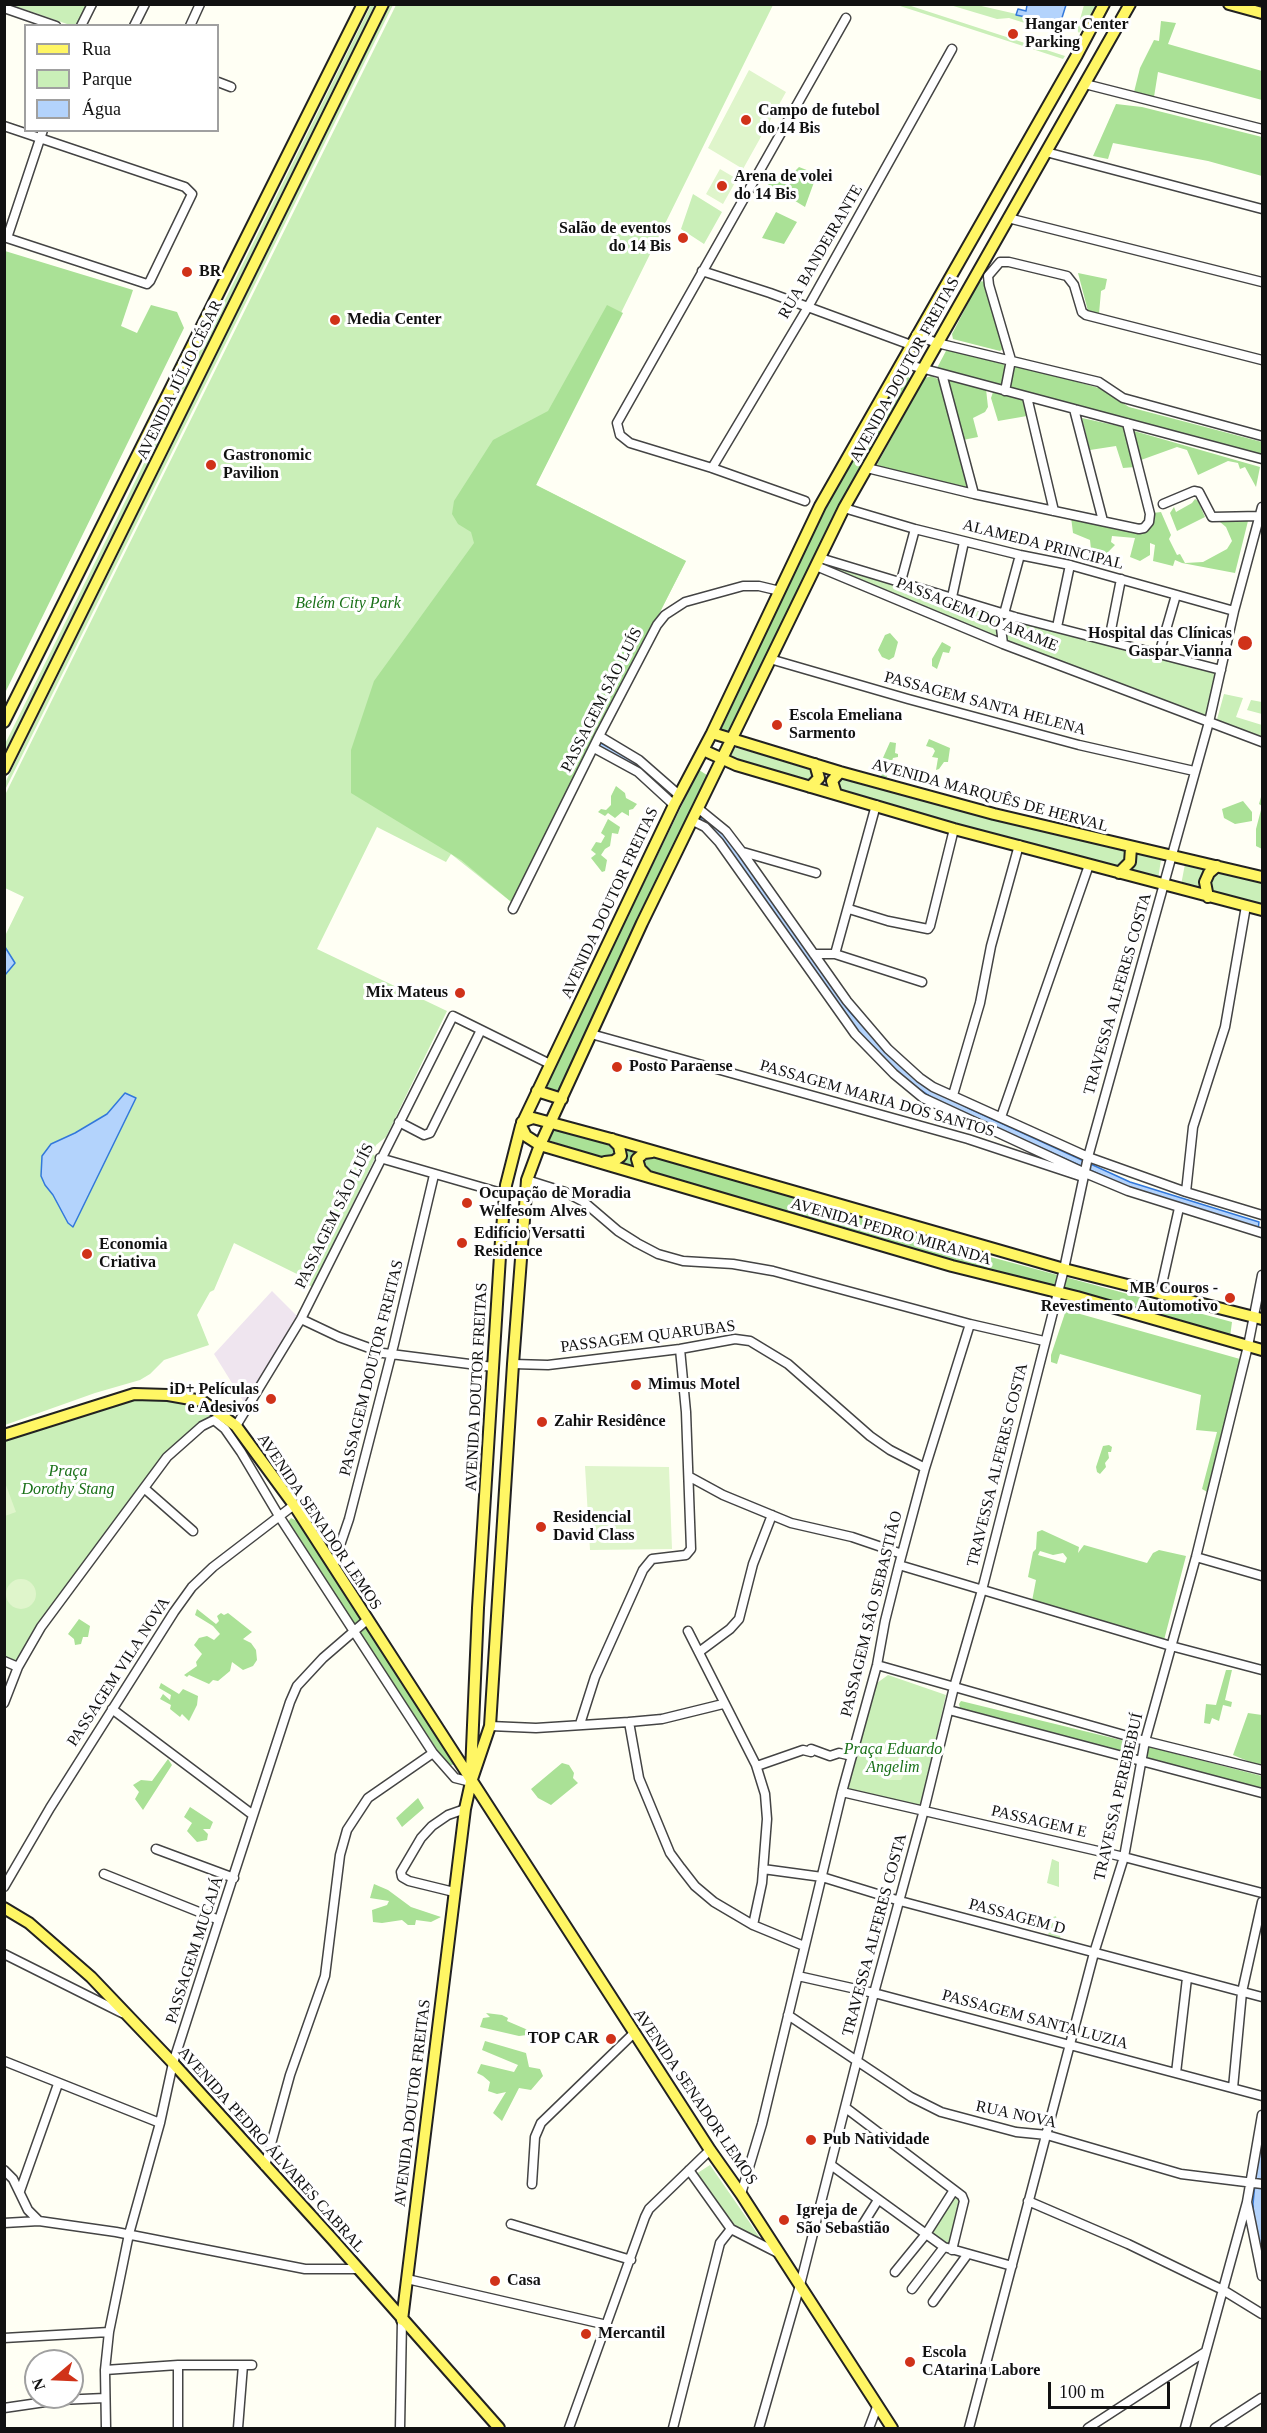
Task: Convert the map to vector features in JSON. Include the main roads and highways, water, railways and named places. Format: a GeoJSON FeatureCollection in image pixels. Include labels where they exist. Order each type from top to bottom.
{"type":"FeatureCollection","features":[{"type":"Feature","properties":{"kind":"main road","name":"AVENIDA JÚLIO CÉSAR"},"geometry":{"type":"LineString","coordinates":[[4,722],[363,4]]}},
{"type":"Feature","properties":{"kind":"main road","name":"AVENIDA JÚLIO CÉSAR"},"geometry":{"type":"LineString","coordinates":[[4,769],[383,4]]}},
{"type":"Feature","properties":{"kind":"main road","name":"AVENIDA DOUTOR FREITAS"},"geometry":{"type":"LineString","coordinates":[[471,1782],[478,1608],[505,1194],[521,1124],[820,506],[1071,66],[1104,4]]}},
{"type":"Feature","properties":{"kind":"main road","name":"AVENIDA DOUTOR FREITAS"},"geometry":{"type":"LineString","coordinates":[[402,2320],[465,1809],[471,1782],[490,1726],[527,1180],[540,1145],[642,923],[844,508],[1130,4]]}},
{"type":"Feature","properties":{"kind":"main road"},"geometry":{"type":"LineString","coordinates":[[1229,4],[1263,13]]}},
{"type":"Feature","properties":{"kind":"main road"},"geometry":{"type":"LineString","coordinates":[[923,324],[926,332],[939,339]]}},
{"type":"Feature","properties":{"kind":"main road"},"geometry":{"type":"LineString","coordinates":[[900,367],[910,371],[915,381]]}},
{"type":"Feature","properties":{"kind":"main road","name":"AVENIDA MARQUÊS DE HERVAL"},"geometry":{"type":"LineString","coordinates":[[712,733],[840,772],[994,814],[1131,848],[1263,877]]}},
{"type":"Feature","properties":{"kind":"main road"},"geometry":{"type":"LineString","coordinates":[[703,750],[722,760],[954,829],[1263,910]]}},
{"type":"Feature","properties":{"kind":"main road"},"geometry":{"type":"LineString","coordinates":[[810,787],[819,778],[815,764]]}},
{"type":"Feature","properties":{"kind":"main road"},"geometry":{"type":"LineString","coordinates":[[836,794],[832,781],[840,772]]}},
{"type":"Feature","properties":{"kind":"main road"},"geometry":{"type":"LineString","coordinates":[[1119,873],[1130,862],[1131,848]]}},
{"type":"Feature","properties":{"kind":"main road"},"geometry":{"type":"LineString","coordinates":[[1208,897],[1205,882],[1209,873],[1218,866]]}},
{"type":"Feature","properties":{"kind":"main road"},"geometry":{"type":"LineString","coordinates":[[537,1091],[562,1099]]}},
{"type":"Feature","properties":{"kind":"main road","name":"AVENIDA PEDRO MIRANDA"},"geometry":{"type":"LineString","coordinates":[[1258,1318],[1064,1269],[612,1139],[532,1118],[521,1124],[526,1136],[540,1145],[952,1266],[1263,1350]]}},
{"type":"Feature","properties":{"kind":"main road"},"geometry":{"type":"LineString","coordinates":[[604,1162],[614,1161],[621,1156],[619,1146],[612,1139]]}},
{"type":"Feature","properties":{"kind":"main road"},"geometry":{"type":"LineString","coordinates":[[648,1177],[640,1168],[637,1159],[644,1153],[655,1151]]}},
{"type":"Feature","properties":{"kind":"main road","name":"AVENIDA SENADOR LEMOS"},"geometry":{"type":"LineString","coordinates":[[4,1435],[134,1394],[168,1395],[202,1401],[237,1426],[294,1505],[471,1782],[892,2428]]}},
{"type":"Feature","properties":{"kind":"main road"},"geometry":{"type":"LineString","coordinates":[[481,1574],[492,1579],[500,1578]]}},
{"type":"Feature","properties":{"kind":"main road"},"geometry":{"type":"LineString","coordinates":[[478,1608],[488,1606],[498,1609]]}},
{"type":"Feature","properties":{"kind":"main road","name":"AVENIDA PEDRO ÁLVARES CABRAL"},"geometry":{"type":"LineString","coordinates":[[4,1908],[29,1923],[65,1953],[173,2063],[499,2428]]}},
{"type":"Feature","properties":{"kind":"water"},"geometry":{"type":"Polygon","coordinates":[[[1027,4],[1066,5],[1060,24],[1016,15],[1018,9],[1026,11],[1027,4]]]}},
{"type":"Feature","properties":{"kind":"water"},"geometry":{"type":"Polygon","coordinates":[[[599,742],[636,762],[669,791],[667,794],[597,747],[599,742]]]}},
{"type":"Feature","properties":{"kind":"water"},"geometry":{"type":"Polygon","coordinates":[[[703,815],[731,842],[849,1011],[892,1058],[920,1082],[970,1109],[1130,1182],[1259,1222],[1258,1230],[1152,1198],[937,1101],[905,1080],[854,1027],[701,821],[703,815]]]}},
{"type":"Feature","properties":{"kind":"water"},"geometry":{"type":"Polygon","coordinates":[[[4,948],[15,963],[5,975],[4,948]]]}},
{"type":"Feature","properties":{"kind":"water"},"geometry":{"type":"Polygon","coordinates":[[[125,1093],[136,1098],[73,1227],[68,1223],[41,1176],[42,1156],[51,1144],[107,1114],[125,1093]]]}},
{"type":"Feature","properties":{"kind":"water"},"geometry":{"type":"Polygon","coordinates":[[[1262,2132],[1262,2269],[1253,2204],[1262,2132]]]}},
{"type":"Feature","properties":{"kind":"place","name":"Hangar Center Parking"},"geometry":{"type":"Point","coordinates":[1013,34]}},
{"type":"Feature","properties":{"kind":"place","name":"Campo de futebol do 14 Bis"},"geometry":{"type":"Point","coordinates":[746,120]}},
{"type":"Feature","properties":{"kind":"place","name":"Arena de volei do 14 Bis"},"geometry":{"type":"Point","coordinates":[722,186]}},
{"type":"Feature","properties":{"kind":"place","name":"Salão de eventos do 14 Bis"},"geometry":{"type":"Point","coordinates":[683,238]}},
{"type":"Feature","properties":{"kind":"place","name":"BR"},"geometry":{"type":"Point","coordinates":[187,272]}},
{"type":"Feature","properties":{"kind":"place","name":"Media Center"},"geometry":{"type":"Point","coordinates":[335,320]}},
{"type":"Feature","properties":{"kind":"place","name":"Gastronomic Pavilion"},"geometry":{"type":"Point","coordinates":[211,465]}},
{"type":"Feature","properties":{"kind":"place","name":"Hospital das Clínicas Gaspar Vianna"},"geometry":{"type":"Point","coordinates":[1245,643]}},
{"type":"Feature","properties":{"kind":"place","name":"Escola Emeliana Sarmento"},"geometry":{"type":"Point","coordinates":[777,725]}},
{"type":"Feature","properties":{"kind":"place","name":"Mix Mateus"},"geometry":{"type":"Point","coordinates":[460,993]}},
{"type":"Feature","properties":{"kind":"place","name":"Posto Paraense"},"geometry":{"type":"Point","coordinates":[617,1067]}},
{"type":"Feature","properties":{"kind":"place","name":"Ocupação de Moradia Welfesom Alves"},"geometry":{"type":"Point","coordinates":[467,1203]}},
{"type":"Feature","properties":{"kind":"place","name":"Edifício Versatti Residence"},"geometry":{"type":"Point","coordinates":[462,1243]}},
{"type":"Feature","properties":{"kind":"place","name":"Economia Criativa"},"geometry":{"type":"Point","coordinates":[87,1254]}},
{"type":"Feature","properties":{"kind":"place","name":"MB Couros - Revestimento Automotivo"},"geometry":{"type":"Point","coordinates":[1230,1298]}},
{"type":"Feature","properties":{"kind":"place","name":"Mimus Motel"},"geometry":{"type":"Point","coordinates":[636,1385]}},
{"type":"Feature","properties":{"kind":"place","name":"iD+ Películas e Adesivos"},"geometry":{"type":"Point","coordinates":[271,1399]}},
{"type":"Feature","properties":{"kind":"place","name":"Zahir Residênce"},"geometry":{"type":"Point","coordinates":[542,1422]}},
{"type":"Feature","properties":{"kind":"place","name":"Residencial David Class"},"geometry":{"type":"Point","coordinates":[541,1527]}},
{"type":"Feature","properties":{"kind":"place","name":"TOP CAR"},"geometry":{"type":"Point","coordinates":[611,2039]}},
{"type":"Feature","properties":{"kind":"place","name":"Pub Natividade"},"geometry":{"type":"Point","coordinates":[811,2140]}},
{"type":"Feature","properties":{"kind":"place","name":"Igreja de São Sebastião"},"geometry":{"type":"Point","coordinates":[784,2220]}},
{"type":"Feature","properties":{"kind":"place","name":"Casa"},"geometry":{"type":"Point","coordinates":[495,2281]}},
{"type":"Feature","properties":{"kind":"place","name":"Mercantil"},"geometry":{"type":"Point","coordinates":[586,2334]}},
{"type":"Feature","properties":{"kind":"place","name":"Escola CAtarina Labore"},"geometry":{"type":"Point","coordinates":[910,2362]}},
{"type":"Feature","properties":{"kind":"park label","name":"Belém City Park"},"geometry":{"type":"Point","coordinates":[348,604]}},
{"type":"Feature","properties":{"kind":"park label","name":"Praça Dorothy Stang"},"geometry":{"type":"Point","coordinates":[68,1481]}},
{"type":"Feature","properties":{"kind":"park label","name":"Praça Eduardo Angelim"},"geometry":{"type":"Point","coordinates":[893,1759]}}]}
